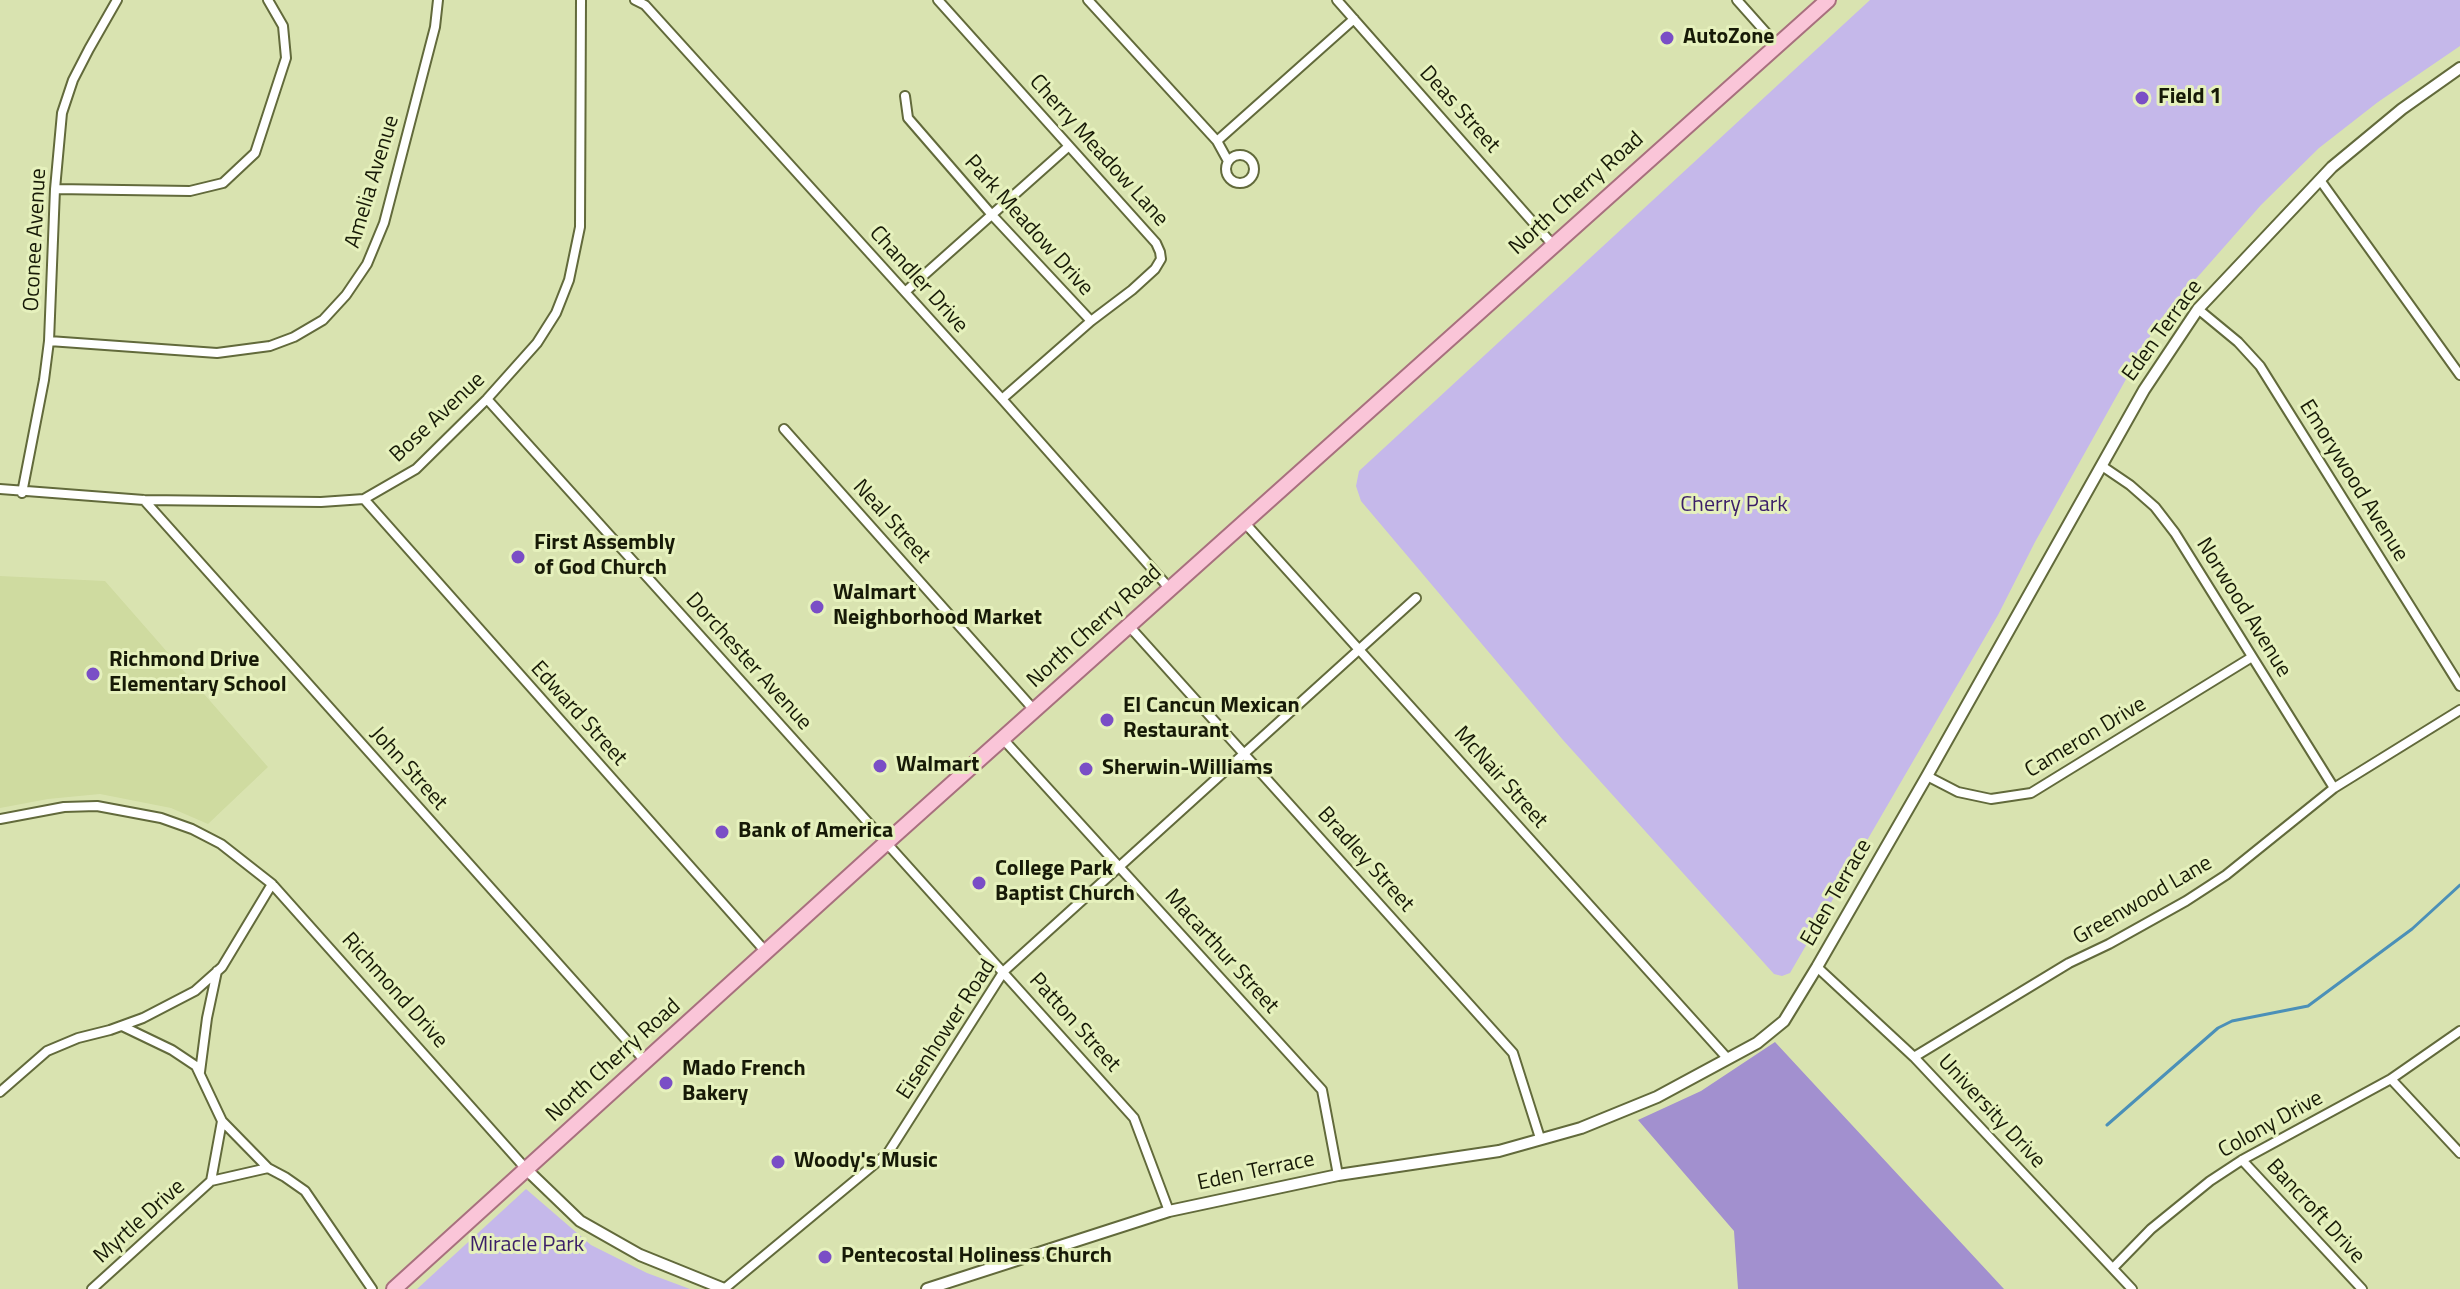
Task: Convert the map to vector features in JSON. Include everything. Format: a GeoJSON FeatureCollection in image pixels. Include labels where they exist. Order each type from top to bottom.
{"type":"FeatureCollection","features":[{"type":"Feature","properties":{"kind":"main road","name":"North Cherry Road"},"geometry":{"type":"LineString","coordinates":[[394,1289],[887,842],[1828,0]]}},
{"type":"Feature","properties":{"kind":"street","name":"Oconee Avenue"},"geometry":{"type":"LineString","coordinates":[[22,493],[49,341],[55,189],[62,113],[83,59],[117,0]]}},
{"type":"Feature","properties":{"kind":"street"},"geometry":{"type":"LineString","coordinates":[[55,189],[190,191],[223,183],[255,153],[286,58],[283,26],[268,0]]}},
{"type":"Feature","properties":{"kind":"street","name":"Amelia Avenue"},"geometry":{"type":"LineString","coordinates":[[49,341],[217,353],[270,346],[294,337],[323,320],[346,295],[367,264],[384,223],[435,27],[438,0]]}},
{"type":"Feature","properties":{"kind":"street","name":"Bose Avenue"},"geometry":{"type":"LineString","coordinates":[[0,489],[144,500],[321,502],[364,499],[416,469],[487,399],[537,343],[556,313],[569,280],[580,227],[581,0]]}},
{"type":"Feature","properties":{"kind":"street","name":"Chandler Drive"},"geometry":{"type":"LineString","coordinates":[[635,0],[645,5],[1170,589]]}},
{"type":"Feature","properties":{"kind":"street","name":"Cherry Meadow Lane"},"geometry":{"type":"LineString","coordinates":[[938,0],[1156,243],[1161,255],[1155,269],[1091,321]]}},
{"type":"Feature","properties":{"kind":"street"},"geometry":{"type":"LineString","coordinates":[[1088,0],[1217,141],[1228,161]]}},
{"type":"Feature","properties":{"kind":"street","name":"Deas Street"},"geometry":{"type":"LineString","coordinates":[[1337,0],[1553,245]]}},
{"type":"Feature","properties":{"kind":"street"},"geometry":{"type":"LineString","coordinates":[[1737,0],[1777,45]]}},
{"type":"Feature","properties":{"kind":"street"},"geometry":{"type":"LineString","coordinates":[[1217,141],[1354,19]]}},
{"type":"Feature","properties":{"kind":"street","name":"Eden Terrace"},"geometry":{"type":"LineString","coordinates":[[927,1289],[1169,1211],[1338,1175],[1499,1151],[1581,1128],[1694,1079],[1757,1043],[1784,1021],[1817,967],[2144,390],[2198,309],[2320,180],[2366,137],[2460,68]]}},
{"type":"Feature","properties":{"kind":"street","name":"Park Meadow Drive"},"geometry":{"type":"LineString","coordinates":[[905,96],[908,118],[992,215],[1091,321],[1002,399]]}},
{"type":"Feature","properties":{"kind":"street"},"geometry":{"type":"LineString","coordinates":[[905,292],[1069,146]]}},
{"type":"Feature","properties":{"kind":"street"},"geometry":{"type":"LineString","coordinates":[[2320,180],[2460,375]]}},
{"type":"Feature","properties":{"kind":"street","name":"Emorywood Avenue"},"geometry":{"type":"LineString","coordinates":[[2198,309],[2238,342],[2260,366],[2460,686]]}},
{"type":"Feature","properties":{"kind":"street","name":"Dorchester Avenue"},"geometry":{"type":"LineString","coordinates":[[487,399],[887,842]]}},
{"type":"Feature","properties":{"kind":"street","name":"Neal Street"},"geometry":{"type":"LineString","coordinates":[[784,429],[1035,711]]}},
{"type":"Feature","properties":{"kind":"street","name":"Norwood Avenue"},"geometry":{"type":"LineString","coordinates":[[2102,466],[2155,507],[2175,533],[2334,788]]}},
{"type":"Feature","properties":{"kind":"street","name":"Edward Street"},"geometry":{"type":"LineString","coordinates":[[364,499],[766,953]]}},
{"type":"Feature","properties":{"kind":"street","name":"John Street"},"geometry":{"type":"LineString","coordinates":[[144,500],[646,1062]]}},
{"type":"Feature","properties":{"kind":"street","name":"McNair Street"},"geometry":{"type":"LineString","coordinates":[[1244,522],[1728,1059]]}},
{"type":"Feature","properties":{"kind":"street","name":"Eisenhower Road"},"geometry":{"type":"LineString","coordinates":[[724,1289],[888,1153],[1004,971],[1416,598]]}},
{"type":"Feature","properties":{"kind":"street","name":"Bradley Street"},"geometry":{"type":"LineString","coordinates":[[1129,626],[1513,1053],[1540,1138]]}},
{"type":"Feature","properties":{"kind":"street","name":"Cameron Drive"},"geometry":{"type":"LineString","coordinates":[[1927,776],[1958,792],[1991,799],[2031,793],[2252,657]]}},
{"type":"Feature","properties":{"kind":"street","name":"Greenwood Lane"},"geometry":{"type":"LineString","coordinates":[[1914,1057],[2069,963],[2148,924],[2186,901],[2226,875],[2334,788],[2460,710]]}},
{"type":"Feature","properties":{"kind":"street","name":"Macarthur Street"},"geometry":{"type":"LineString","coordinates":[[1003,739],[1322,1090],[1338,1175]]}},
{"type":"Feature","properties":{"kind":"street","name":"Richmond Drive"},"geometry":{"type":"LineString","coordinates":[[0,819],[32,811],[97,806],[151,815],[192,829],[221,844],[248,862],[272,884],[527,1170],[580,1221],[640,1255],[724,1289]]}},
{"type":"Feature","properties":{"kind":"street","name":"Patton Street"},"geometry":{"type":"LineString","coordinates":[[887,842],[1134,1118],[1169,1211]]}},
{"type":"Feature","properties":{"kind":"street"},"geometry":{"type":"LineString","coordinates":[[0,1092],[47,1051],[143,1018],[195,991],[217,971],[272,884]]}},
{"type":"Feature","properties":{"kind":"street","name":"University Drive"},"geometry":{"type":"LineString","coordinates":[[1817,967],[1914,1057],[2132,1289]]}},
{"type":"Feature","properties":{"kind":"street"},"geometry":{"type":"LineString","coordinates":[[200,1073],[217,971]]}},
{"type":"Feature","properties":{"kind":"street"},"geometry":{"type":"LineString","coordinates":[[122,1026],[172,1050],[196,1066],[222,1121],[268,1168],[305,1191],[372,1289]]}},
{"type":"Feature","properties":{"kind":"street","name":"Colony Drive"},"geometry":{"type":"LineString","coordinates":[[2113,1268],[2180,1204],[2242,1160],[2391,1079],[2460,1031]]}},
{"type":"Feature","properties":{"kind":"street"},"geometry":{"type":"LineString","coordinates":[[2391,1079],[2460,1153]]}},
{"type":"Feature","properties":{"kind":"street"},"geometry":{"type":"LineString","coordinates":[[222,1121],[211,1181],[268,1168]]}},
{"type":"Feature","properties":{"kind":"street","name":"Bancroft Drive"},"geometry":{"type":"LineString","coordinates":[[2242,1160],[2362,1289]]}},
{"type":"Feature","properties":{"kind":"street","name":"Myrtle Drive"},"geometry":{"type":"LineString","coordinates":[[92,1289],[211,1181]]}},
{"type":"Feature","properties":{"kind":"shaded area","name":"Richmond Drive Elementary School"},"geometry":{"type":"Polygon","coordinates":[[[0,576],[105,581],[268,767],[208,824],[171,808],[100,794],[0,808],[0,576]]]}},
{"type":"Feature","properties":{"kind":"shaded area"},"geometry":{"type":"Polygon","coordinates":[[[1775,1042],[2004,1289],[1738,1289],[1734,1231],[1638,1120],[1701,1091],[1775,1042]]]}},
{"type":"Feature","properties":{"kind":"green space","name":"Cherry Park"},"geometry":{"type":"Polygon","coordinates":[[[1870,0],[2460,0],[2460,46],[2378,102],[2319,148],[2261,205],[2158,322],[2035,542],[1998,615],[1790,973],[1782,976],[1774,974],[1563,740],[1361,501],[1356,486],[1359,471],[1870,0]]]}},
{"type":"Feature","properties":{"kind":"green space","name":"Miracle Park"},"geometry":{"type":"Polygon","coordinates":[[[526,1189],[591,1245],[647,1273],[690,1289],[417,1289],[526,1189]]]}},
{"type":"Feature","properties":{"kind":"waterway"},"geometry":{"type":"LineString","coordinates":[[2107,1125],[2218,1028],[2232,1021],[2308,1006],[2412,929],[2460,885]]}},
{"type":"Feature","properties":{"kind":"place","name":"AutoZone"},"geometry":{"type":"Point","coordinates":[1667,38]}},
{"type":"Feature","properties":{"kind":"place","name":"Field 1"},"geometry":{"type":"Point","coordinates":[2142,98]}},
{"type":"Feature","properties":{"kind":"place","name":"First Assembly of God Church"},"geometry":{"type":"Point","coordinates":[518,557]}},
{"type":"Feature","properties":{"kind":"place","name":"Walmart Neighborhood Market"},"geometry":{"type":"Point","coordinates":[817,607]}},
{"type":"Feature","properties":{"kind":"place","name":"Richmond Drive Elementary School"},"geometry":{"type":"Point","coordinates":[93,674]}},
{"type":"Feature","properties":{"kind":"place","name":"El Cancun Mexican Restaurant"},"geometry":{"type":"Point","coordinates":[1107,720]}},
{"type":"Feature","properties":{"kind":"place","name":"Walmart"},"geometry":{"type":"Point","coordinates":[880,766]}},
{"type":"Feature","properties":{"kind":"place","name":"Sherwin-Williams"},"geometry":{"type":"Point","coordinates":[1086,769]}},
{"type":"Feature","properties":{"kind":"place","name":"Bank of America"},"geometry":{"type":"Point","coordinates":[722,832]}},
{"type":"Feature","properties":{"kind":"place","name":"College Park Baptist Church"},"geometry":{"type":"Point","coordinates":[979,883]}},
{"type":"Feature","properties":{"kind":"place","name":"Mado French Bakery"},"geometry":{"type":"Point","coordinates":[666,1083]}},
{"type":"Feature","properties":{"kind":"place","name":"Woody's Music"},"geometry":{"type":"Point","coordinates":[778,1162]}},
{"type":"Feature","properties":{"kind":"place","name":"Pentecostal Holiness Church"},"geometry":{"type":"Point","coordinates":[825,1257]}}]}
